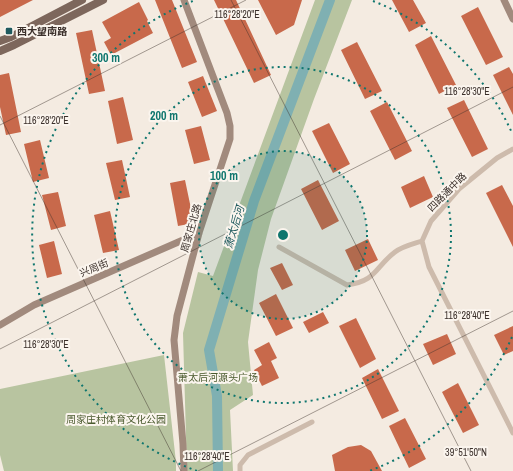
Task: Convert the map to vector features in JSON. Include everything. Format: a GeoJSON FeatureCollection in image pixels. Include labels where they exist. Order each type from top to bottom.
{"type":"FeatureCollection","features":[{"type":"Feature","properties":{"kind":"main road"},"geometry":{"type":"LineString","coordinates":[[0,41],[11,37],[82,0]]}},
{"type":"Feature","properties":{"kind":"main road"},"geometry":{"type":"LineString","coordinates":[[0,51],[103,0]]}},
{"type":"Feature","properties":{"kind":"street","name":"周家庄北路"},"geometry":{"type":"LineString","coordinates":[[184,0],[227,113],[230,126],[230,139],[199,233],[178,316],[174,340],[184,471]]}},
{"type":"Feature","properties":{"kind":"street"},"geometry":{"type":"LineString","coordinates":[[504,0],[513,19]]}},
{"type":"Feature","properties":{"kind":"street","name":"四路通中路"},"geometry":{"type":"LineString","coordinates":[[422,241],[431,221],[459,189],[496,158],[513,149]]}},
{"type":"Feature","properties":{"kind":"street","name":"兴周街"},"geometry":{"type":"LineString","coordinates":[[0,325],[34,304],[199,233]]}},
{"type":"Feature","properties":{"kind":"street"},"geometry":{"type":"LineString","coordinates":[[279,246],[347,285],[366,280],[396,252],[407,246],[422,241],[429,267],[513,433]]}},
{"type":"Feature","properties":{"kind":"street"},"geometry":{"type":"LineString","coordinates":[[240,471],[240,465],[248,455],[312,422]]}},
{"type":"Feature","properties":{"kind":"green space","name":"萧太后河源头广场"},"geometry":{"type":"Polygon","coordinates":[[[315,0],[352,0],[314,99],[271,219],[258,270],[248,342],[253,395],[230,410],[233,471],[187,471],[183,333],[198,272],[213,276],[315,0]]]}},
{"type":"Feature","properties":{"kind":"green space","name":"周家庄村体育文化公园"},"geometry":{"type":"Polygon","coordinates":[[[164,355],[176,471],[4,471],[0,455],[0,389],[164,355]]]}},
{"type":"Feature","properties":{"kind":"building"},"geometry":{"type":"Polygon","coordinates":[[[0,0],[33,0],[0,17],[0,0]]]}},
{"type":"Feature","properties":{"kind":"building"},"geometry":{"type":"Polygon","coordinates":[[[155,0],[172,0],[197,62],[182,68],[155,0]]]}},
{"type":"Feature","properties":{"kind":"building"},"geometry":{"type":"Polygon","coordinates":[[[214,0],[236,0],[271,75],[254,83],[214,0]]]}},
{"type":"Feature","properties":{"kind":"building"},"geometry":{"type":"Polygon","coordinates":[[[258,0],[302,0],[294,25],[276,35],[258,0]]]}},
{"type":"Feature","properties":{"kind":"building"},"geometry":{"type":"Polygon","coordinates":[[[392,0],[413,0],[426,23],[409,32],[392,0]]]}},
{"type":"Feature","properties":{"kind":"building"},"geometry":{"type":"Polygon","coordinates":[[[139,2],[153,33],[111,55],[104,42],[111,38],[102,22],[139,2]]]}},
{"type":"Feature","properties":{"kind":"building"},"geometry":{"type":"Polygon","coordinates":[[[478,7],[503,57],[486,65],[461,16],[478,7]]]}},
{"type":"Feature","properties":{"kind":"building"},"geometry":{"type":"Polygon","coordinates":[[[92,30],[105,91],[89,94],[76,33],[92,30]]]}},
{"type":"Feature","properties":{"kind":"building"},"geometry":{"type":"Polygon","coordinates":[[[431,36],[456,85],[439,94],[415,45],[431,36]]]}},
{"type":"Feature","properties":{"kind":"building"},"geometry":{"type":"Polygon","coordinates":[[[357,42],[382,91],[365,99],[341,50],[357,42]]]}},
{"type":"Feature","properties":{"kind":"building"},"geometry":{"type":"Polygon","coordinates":[[[509,67],[513,74],[513,115],[493,75],[509,67]]]}},
{"type":"Feature","properties":{"kind":"building"},"geometry":{"type":"Polygon","coordinates":[[[9,73],[21,132],[6,135],[0,107],[0,75],[9,73]]]}},
{"type":"Feature","properties":{"kind":"building"},"geometry":{"type":"Polygon","coordinates":[[[203,76],[217,111],[202,117],[188,82],[203,76]]]}},
{"type":"Feature","properties":{"kind":"building"},"geometry":{"type":"Polygon","coordinates":[[[123,97],[133,140],[117,144],[108,101],[123,97]]]}},
{"type":"Feature","properties":{"kind":"building"},"geometry":{"type":"Polygon","coordinates":[[[464,100],[488,149],[472,157],[447,108],[464,100]]]}},
{"type":"Feature","properties":{"kind":"building"},"geometry":{"type":"Polygon","coordinates":[[[387,102],[412,151],[395,160],[370,111],[387,102]]]}},
{"type":"Feature","properties":{"kind":"building"},"geometry":{"type":"Polygon","coordinates":[[[329,123],[350,164],[333,173],[312,131],[329,123]]]}},
{"type":"Feature","properties":{"kind":"building"},"geometry":{"type":"Polygon","coordinates":[[[201,126],[210,160],[194,164],[185,130],[201,126]]]}},
{"type":"Feature","properties":{"kind":"building"},"geometry":{"type":"Polygon","coordinates":[[[40,140],[49,178],[33,182],[24,144],[40,140]]]}},
{"type":"Feature","properties":{"kind":"building"},"geometry":{"type":"Polygon","coordinates":[[[122,160],[130,197],[115,200],[106,163],[122,160]]]}},
{"type":"Feature","properties":{"kind":"building"},"geometry":{"type":"Polygon","coordinates":[[[424,176],[433,197],[410,208],[401,187],[424,176]]]}},
{"type":"Feature","properties":{"kind":"building"},"geometry":{"type":"Polygon","coordinates":[[[185,180],[194,223],[178,226],[170,183],[185,180]]]}},
{"type":"Feature","properties":{"kind":"building"},"geometry":{"type":"Polygon","coordinates":[[[318,180],[339,221],[322,230],[301,189],[318,180]]]}},
{"type":"Feature","properties":{"kind":"building"},"geometry":{"type":"Polygon","coordinates":[[[502,185],[513,206],[513,247],[486,193],[502,185]]]}},
{"type":"Feature","properties":{"kind":"building"},"geometry":{"type":"Polygon","coordinates":[[[58,192],[66,226],[51,230],[42,195],[58,192]]]}},
{"type":"Feature","properties":{"kind":"building"},"geometry":{"type":"Polygon","coordinates":[[[110,211],[119,250],[103,253],[94,215],[110,211]]]}},
{"type":"Feature","properties":{"kind":"building"},"geometry":{"type":"Polygon","coordinates":[[[368,239],[378,260],[355,271],[345,250],[368,239]]]}},
{"type":"Feature","properties":{"kind":"building"},"geometry":{"type":"Polygon","coordinates":[[[54,241],[62,274],[47,278],[39,245],[54,241]]]}},
{"type":"Feature","properties":{"kind":"building"},"geometry":{"type":"Polygon","coordinates":[[[282,263],[293,285],[282,290],[270,268],[282,263]]]}},
{"type":"Feature","properties":{"kind":"building"},"geometry":{"type":"Polygon","coordinates":[[[276,294],[293,328],[276,336],[259,303],[276,294]]]}},
{"type":"Feature","properties":{"kind":"building"},"geometry":{"type":"Polygon","coordinates":[[[323,312],[329,323],[309,333],[303,322],[323,312]]]}},
{"type":"Feature","properties":{"kind":"building"},"geometry":{"type":"Polygon","coordinates":[[[356,318],[376,359],[360,368],[339,326],[356,318]]]}},
{"type":"Feature","properties":{"kind":"building"},"geometry":{"type":"Polygon","coordinates":[[[513,326],[513,351],[504,355],[494,335],[513,326]]]}},
{"type":"Feature","properties":{"kind":"building"},"geometry":{"type":"Polygon","coordinates":[[[447,334],[456,354],[433,365],[423,344],[447,334]]]}},
{"type":"Feature","properties":{"kind":"building"},"geometry":{"type":"Polygon","coordinates":[[[269,342],[277,358],[271,361],[279,378],[262,386],[254,370],[262,365],[254,350],[269,342]]]}},
{"type":"Feature","properties":{"kind":"building"},"geometry":{"type":"Polygon","coordinates":[[[378,369],[399,411],[382,419],[362,378],[378,369]]]}},
{"type":"Feature","properties":{"kind":"building"},"geometry":{"type":"Polygon","coordinates":[[[458,383],[479,425],[463,433],[442,392],[458,383]]]}},
{"type":"Feature","properties":{"kind":"building"},"geometry":{"type":"Polygon","coordinates":[[[405,418],[426,459],[409,468],[389,426],[405,418]]]}},
{"type":"Feature","properties":{"kind":"building"},"geometry":{"type":"Polygon","coordinates":[[[361,445],[371,451],[382,471],[335,471],[332,455],[348,447],[361,445]]]}},
{"type":"Feature","properties":{"kind":"waterway","name":"萧太后河"},"geometry":{"type":"LineString","coordinates":[[218,471],[217,396],[209,350],[254,201],[330,0]]}},
{"type":"Feature","properties":{"kind":"place","name":"西大望南路"},"geometry":{"type":"Point","coordinates":[9,31]}}]}
